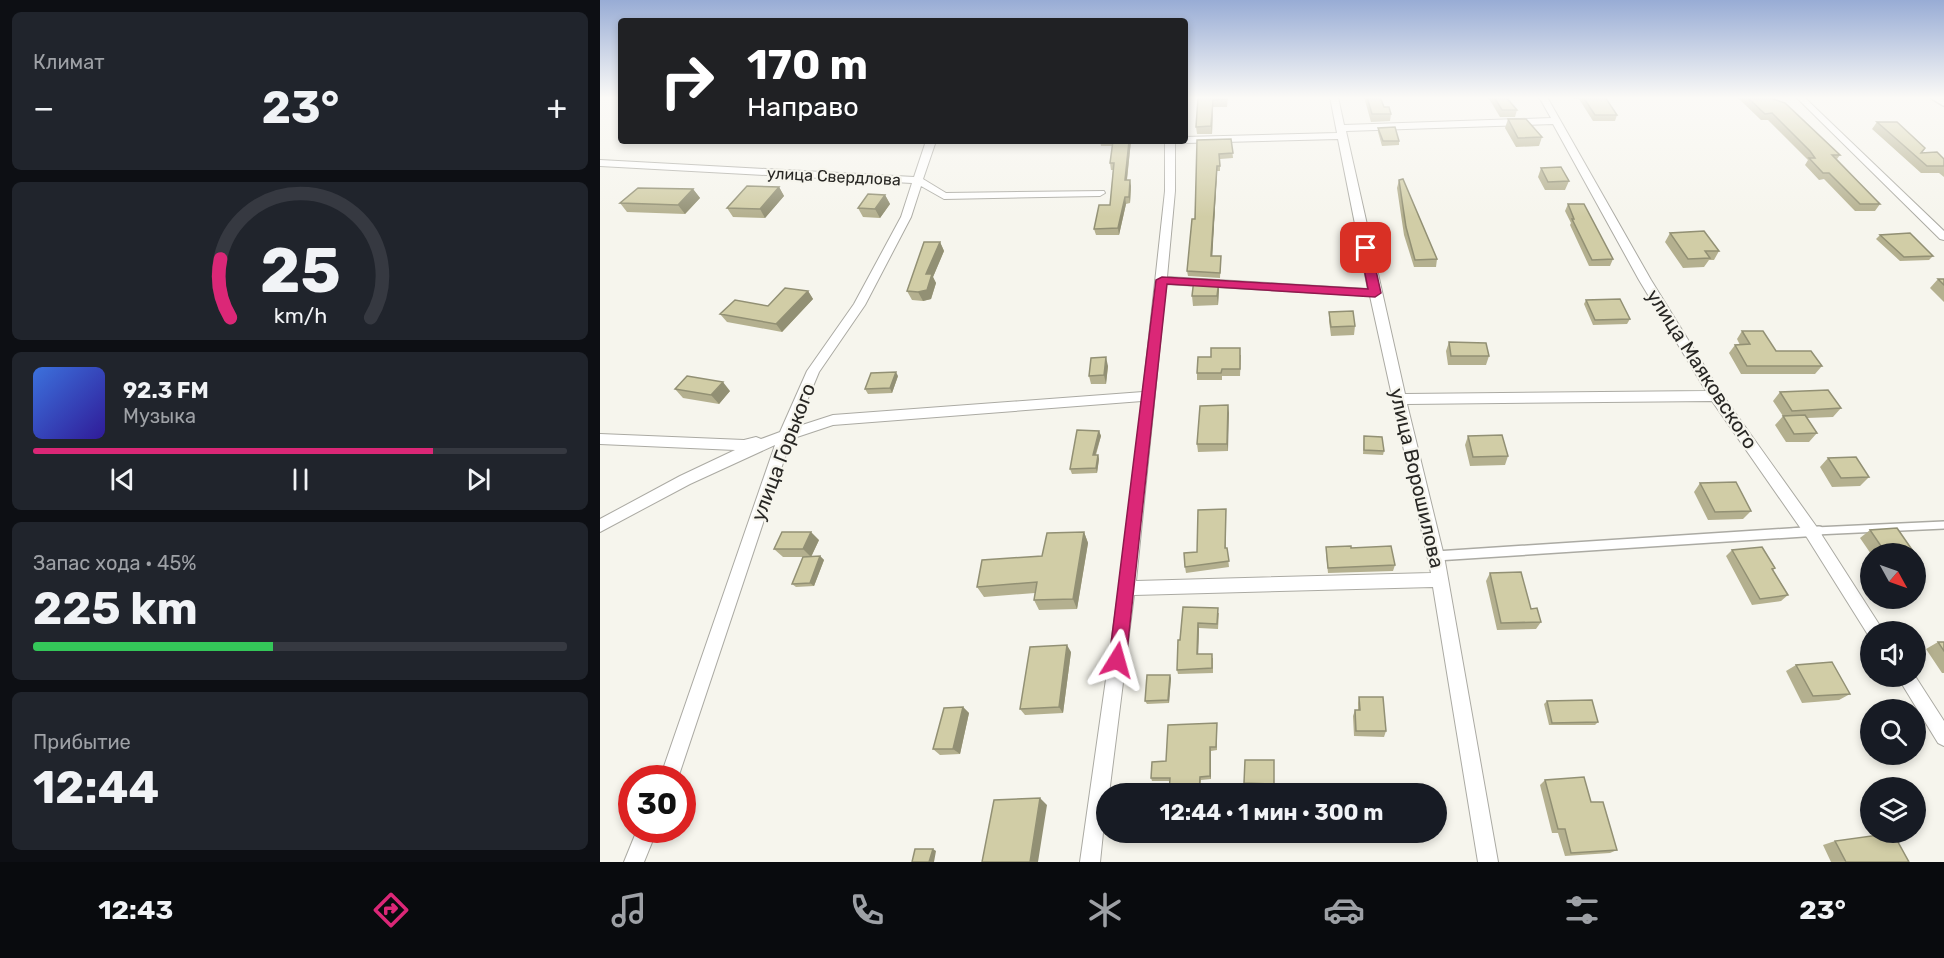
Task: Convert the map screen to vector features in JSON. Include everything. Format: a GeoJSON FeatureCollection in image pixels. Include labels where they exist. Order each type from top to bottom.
{"type":"FeatureCollection","features":[{"type":"Feature","properties":{"kind":"street"},"geometry":{"type":"LineString","coordinates":[[1188,140],[1239,137]]}},
{"type":"Feature","properties":{"kind":"street","name":"улица Ворошилова"},"geometry":{"type":"LineString","coordinates":[[1343,137],[1375,293],[1436,556],[1488,862]]}},
{"type":"Feature","properties":{"kind":"street","name":"улица Маяковского"},"geometry":{"type":"LineString","coordinates":[[1563,137],[1645,280],[1716,396],[1810,531],[1869,621]]}},
{"type":"Feature","properties":{"kind":"street"},"geometry":{"type":"LineString","coordinates":[[1841,137],[1944,237]]}},
{"type":"Feature","properties":{"kind":"street","name":"улица Горького"},"geometry":{"type":"LineString","coordinates":[[673,765],[786,433],[813,371],[858,304],[906,217],[930,144]]}},
{"type":"Feature","properties":{"kind":"street"},"geometry":{"type":"LineString","coordinates":[[1090,862],[1127,588],[1162,280],[1170,191],[1170,144]]}},
{"type":"Feature","properties":{"kind":"street","name":"улица Свердлова"},"geometry":{"type":"LineString","coordinates":[[600,164],[918,180],[944,196],[1100,193]]}},
{"type":"Feature","properties":{"kind":"street"},"geometry":{"type":"LineString","coordinates":[[1162,280],[1375,293]]}},
{"type":"Feature","properties":{"kind":"street"},"geometry":{"type":"LineString","coordinates":[[600,439],[744,445],[833,420],[1149,396]]}},
{"type":"Feature","properties":{"kind":"street"},"geometry":{"type":"LineString","coordinates":[[1400,399],[1716,396]]}},
{"type":"Feature","properties":{"kind":"street"},"geometry":{"type":"LineString","coordinates":[[600,526],[656,494],[786,433]]}},
{"type":"Feature","properties":{"kind":"street"},"geometry":{"type":"LineString","coordinates":[[1127,588],[1440,580]]}},
{"type":"Feature","properties":{"kind":"street"},"geometry":{"type":"LineString","coordinates":[[1912,687],[1944,737]]}},
{"type":"Feature","properties":{"kind":"street"},"geometry":{"type":"LineString","coordinates":[[634,862],[642,843]]}},
{"type":"Feature","properties":{"kind":"lane"},"geometry":{"type":"LineString","coordinates":[[1436,556],[1810,531],[1944,525]]}},
{"type":"Feature","properties":{"kind":"building"},"geometry":{"type":"Polygon","coordinates":[[[1382,137],[1398,137],[1399,141],[1383,141],[1382,137]]]}},
{"type":"Feature","properties":{"kind":"building"},"geometry":{"type":"Polygon","coordinates":[[[1796,137],[1821,137],[1840,155],[1832,155],[1880,204],[1860,204],[1829,173],[1823,173],[1809,158],[1815,158],[1796,137]]]}},
{"type":"Feature","properties":{"kind":"building"},"geometry":{"type":"Polygon","coordinates":[[[1894,137],[1913,137],[1925,148],[1921,153],[1937,152],[1944,159],[1944,166],[1927,166],[1894,137]]]}},
{"type":"Feature","properties":{"kind":"building"},"geometry":{"type":"Polygon","coordinates":[[[1231,139],[1233,153],[1219,154],[1220,166],[1217,166],[1211,256],[1221,256],[1220,273],[1187,271],[1192,219],[1195,219],[1197,140],[1231,139]]]}},
{"type":"Feature","properties":{"kind":"building"},"geometry":{"type":"Polygon","coordinates":[[[1113,144],[1129,144],[1125,180],[1130,180],[1129,197],[1125,197],[1118,228],[1094,229],[1099,205],[1110,205],[1114,163],[1110,163],[1113,144]]]}},
{"type":"Feature","properties":{"kind":"building"},"geometry":{"type":"Polygon","coordinates":[[[1561,167],[1569,181],[1548,182],[1541,168],[1561,167]]]}},
{"type":"Feature","properties":{"kind":"building"},"geometry":{"type":"Polygon","coordinates":[[[1403,179],[1437,259],[1415,260],[1406,227],[1399,180],[1403,179]]]}},
{"type":"Feature","properties":{"kind":"building"},"geometry":{"type":"Polygon","coordinates":[[[747,186],[779,187],[760,209],[727,208],[747,186]]]}},
{"type":"Feature","properties":{"kind":"building"},"geometry":{"type":"Polygon","coordinates":[[[638,188],[693,189],[678,205],[620,203],[638,188]]]}},
{"type":"Feature","properties":{"kind":"building"},"geometry":{"type":"Polygon","coordinates":[[[868,194],[885,195],[875,209],[858,208],[868,194]]]}},
{"type":"Feature","properties":{"kind":"building"},"geometry":{"type":"Polygon","coordinates":[[[1568,204],[1584,204],[1613,259],[1592,260],[1572,219],[1574,219],[1568,204]]]}},
{"type":"Feature","properties":{"kind":"building"},"geometry":{"type":"Polygon","coordinates":[[[1704,231],[1719,251],[1705,251],[1710,258],[1688,259],[1670,233],[1704,231]]]}},
{"type":"Feature","properties":{"kind":"building"},"geometry":{"type":"Polygon","coordinates":[[[1910,233],[1933,256],[1904,257],[1880,235],[1910,233]]]}},
{"type":"Feature","properties":{"kind":"building"},"geometry":{"type":"Polygon","coordinates":[[[924,242],[940,242],[926,274],[932,274],[927,290],[907,291],[924,242]]]}},
{"type":"Feature","properties":{"kind":"building"},"geometry":{"type":"Polygon","coordinates":[[[1194,279],[1219,280],[1217,296],[1192,296],[1194,279]]]}},
{"type":"Feature","properties":{"kind":"building"},"geometry":{"type":"Polygon","coordinates":[[[785,288],[808,291],[776,324],[720,314],[735,300],[768,306],[785,288]]]}},
{"type":"Feature","properties":{"kind":"building"},"geometry":{"type":"Polygon","coordinates":[[[1620,299],[1630,319],[1595,320],[1586,300],[1620,299]]]}},
{"type":"Feature","properties":{"kind":"building"},"geometry":{"type":"Polygon","coordinates":[[[1353,311],[1355,326],[1331,327],[1329,312],[1353,311]]]}},
{"type":"Feature","properties":{"kind":"building"},"geometry":{"type":"Polygon","coordinates":[[[1742,331],[1763,331],[1776,351],[1811,351],[1822,366],[1747,366],[1735,345],[1750,344],[1742,331]]]}},
{"type":"Feature","properties":{"kind":"building"},"geometry":{"type":"Polygon","coordinates":[[[1449,342],[1486,343],[1489,356],[1451,356],[1449,342]]]}},
{"type":"Feature","properties":{"kind":"building"},"geometry":{"type":"Polygon","coordinates":[[[1211,348],[1240,348],[1240,369],[1222,369],[1221,373],[1197,373],[1198,357],[1211,357],[1211,348]]]}},
{"type":"Feature","properties":{"kind":"building"},"geometry":{"type":"Polygon","coordinates":[[[1106,357],[1104,375],[1089,376],[1091,358],[1106,357]]]}},
{"type":"Feature","properties":{"kind":"building"},"geometry":{"type":"Polygon","coordinates":[[[896,372],[890,388],[865,389],[871,373],[896,372]]]}},
{"type":"Feature","properties":{"kind":"building"},"geometry":{"type":"Polygon","coordinates":[[[687,376],[723,382],[711,395],[675,389],[687,376]]]}},
{"type":"Feature","properties":{"kind":"building"},"geometry":{"type":"Polygon","coordinates":[[[1828,390],[1841,408],[1792,411],[1780,392],[1828,390]]]}},
{"type":"Feature","properties":{"kind":"building"},"geometry":{"type":"Polygon","coordinates":[[[1228,405],[1227,444],[1197,444],[1200,406],[1228,405]]]}},
{"type":"Feature","properties":{"kind":"building"},"geometry":{"type":"Polygon","coordinates":[[[1805,415],[1817,433],[1794,434],[1783,416],[1805,415]]]}},
{"type":"Feature","properties":{"kind":"building"},"geometry":{"type":"Polygon","coordinates":[[[1077,430],[1099,431],[1093,455],[1098,455],[1096,468],[1070,469],[1077,430]]]}},
{"type":"Feature","properties":{"kind":"building"},"geometry":{"type":"Polygon","coordinates":[[[1502,435],[1508,456],[1473,457],[1468,436],[1502,435]]]}},
{"type":"Feature","properties":{"kind":"building"},"geometry":{"type":"Polygon","coordinates":[[[1364,436],[1382,437],[1384,451],[1364,450],[1364,436]]]}},
{"type":"Feature","properties":{"kind":"building"},"geometry":{"type":"Polygon","coordinates":[[[1856,457],[1869,477],[1841,478],[1828,458],[1856,457]]]}},
{"type":"Feature","properties":{"kind":"building"},"geometry":{"type":"Polygon","coordinates":[[[1736,482],[1751,511],[1715,512],[1700,483],[1736,482]]]}},
{"type":"Feature","properties":{"kind":"building"},"geometry":{"type":"Polygon","coordinates":[[[1226,509],[1225,548],[1227,548],[1229,561],[1185,567],[1184,553],[1197,552],[1198,510],[1226,509]]]}},
{"type":"Feature","properties":{"kind":"building"},"geometry":{"type":"Polygon","coordinates":[[[1897,528],[1907,543],[1879,543],[1870,530],[1897,528]]]}},
{"type":"Feature","properties":{"kind":"building"},"geometry":{"type":"Polygon","coordinates":[[[782,532],[811,532],[803,549],[774,549],[782,532]]]}},
{"type":"Feature","properties":{"kind":"building"},"geometry":{"type":"Polygon","coordinates":[[[1084,532],[1073,599],[1034,600],[1037,582],[977,587],[982,560],[1042,556],[1047,533],[1084,532]]]}},
{"type":"Feature","properties":{"kind":"building"},"geometry":{"type":"Polygon","coordinates":[[[1351,546],[1351,548],[1391,546],[1395,565],[1328,568],[1326,547],[1351,546]]]}},
{"type":"Feature","properties":{"kind":"building"},"geometry":{"type":"Polygon","coordinates":[[[1762,547],[1788,595],[1760,599],[1732,550],[1762,547]]]}},
{"type":"Feature","properties":{"kind":"building"},"geometry":{"type":"Polygon","coordinates":[[[820,556],[810,583],[792,584],[803,557],[820,556]]]}},
{"type":"Feature","properties":{"kind":"building"},"geometry":{"type":"Polygon","coordinates":[[[1521,572],[1531,609],[1537,608],[1541,622],[1501,623],[1490,573],[1521,572]]]}},
{"type":"Feature","properties":{"kind":"building"},"geometry":{"type":"Polygon","coordinates":[[[1183,607],[1218,608],[1217,624],[1198,623],[1197,654],[1212,654],[1212,668],[1177,670],[1178,640],[1180,640],[1183,607]]]}},
{"type":"Feature","properties":{"kind":"building"},"geometry":{"type":"Polygon","coordinates":[[[1938,642],[1944,642],[1944,651],[1938,642]]]}},
{"type":"Feature","properties":{"kind":"building"},"geometry":{"type":"Polygon","coordinates":[[[1067,645],[1059,707],[1020,709],[1030,647],[1067,645]]]}},
{"type":"Feature","properties":{"kind":"building"},"geometry":{"type":"Polygon","coordinates":[[[1832,662],[1850,694],[1813,696],[1796,665],[1832,662]]]}},
{"type":"Feature","properties":{"kind":"building"},"geometry":{"type":"Polygon","coordinates":[[[1147,675],[1170,675],[1168,700],[1145,701],[1147,675]]]}},
{"type":"Feature","properties":{"kind":"building"},"geometry":{"type":"Polygon","coordinates":[[[1359,697],[1383,697],[1386,731],[1356,731],[1355,710],[1360,710],[1359,697]]]}},
{"type":"Feature","properties":{"kind":"building"},"geometry":{"type":"Polygon","coordinates":[[[1592,700],[1598,722],[1552,723],[1547,701],[1592,700]]]}},
{"type":"Feature","properties":{"kind":"building"},"geometry":{"type":"Polygon","coordinates":[[[963,707],[953,749],[933,749],[944,708],[963,707]]]}},
{"type":"Feature","properties":{"kind":"building"},"geometry":{"type":"Polygon","coordinates":[[[1217,723],[1216,747],[1210,747],[1210,776],[1200,777],[1200,783],[1170,783],[1170,778],[1151,778],[1152,762],[1166,761],[1168,725],[1217,723]]]}},
{"type":"Feature","properties":{"kind":"building"},"geometry":{"type":"Polygon","coordinates":[[[1245,760],[1274,760],[1274,783],[1244,783],[1245,760]]]}},
{"type":"Feature","properties":{"kind":"building"},"geometry":{"type":"Polygon","coordinates":[[[1584,777],[1591,802],[1603,802],[1617,850],[1571,853],[1565,829],[1558,829],[1545,780],[1584,777]]]}},
{"type":"Feature","properties":{"kind":"building"},"geometry":{"type":"Polygon","coordinates":[[[1040,798],[1030,862],[982,862],[994,800],[1040,798]]]}},
{"type":"Feature","properties":{"kind":"building"},"geometry":{"type":"Polygon","coordinates":[[[1860,838],[1860,843],[1899,843],[1909,862],[1846,862],[1835,841],[1860,838]]]}},
{"type":"Feature","properties":{"kind":"building"},"geometry":{"type":"Polygon","coordinates":[[[915,849],[933,849],[929,862],[912,862],[915,849]]]}},
{"type":"Feature","properties":{"kind":"route"},"geometry":{"type":"LineString","coordinates":[[1117,660],[1130,567],[1162,280],[1375,293],[1366,248]]}}]}
